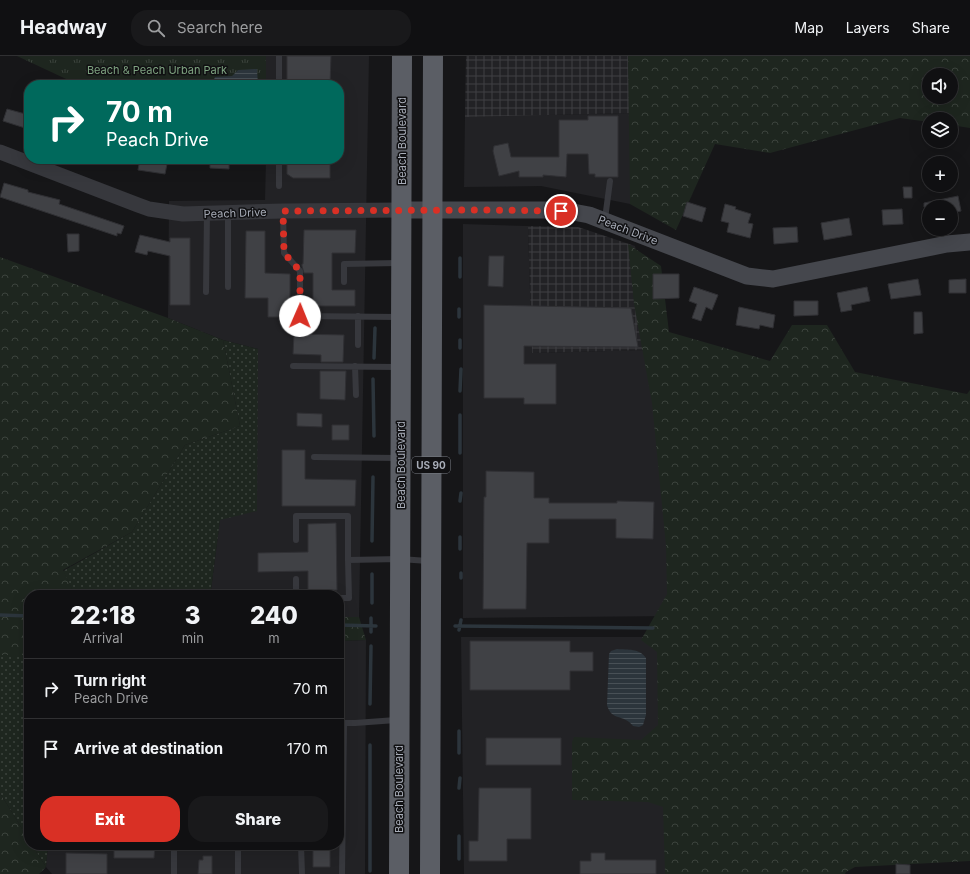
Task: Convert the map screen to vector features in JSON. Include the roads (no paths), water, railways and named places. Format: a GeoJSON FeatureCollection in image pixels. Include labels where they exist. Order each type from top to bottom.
{"type":"FeatureCollection","features":[{"type":"Feature","properties":{"kind":"highway","name":"Beach Boulevard"},"geometry":{"type":"LineString","coordinates":[[399,874],[402,56]]}},
{"type":"Feature","properties":{"kind":"highway","name":"US 90"},"geometry":{"type":"LineString","coordinates":[[430,874],[433,56]]}},
{"type":"Feature","properties":{"kind":"main road","name":"Peach Drive"},"geometry":{"type":"LineString","coordinates":[[402,210],[549,210],[573,212],[605,221],[747,276],[773,279],[947,244],[970,242]]}},
{"type":"Feature","properties":{"kind":"street","name":"Peach Drive"},"geometry":{"type":"LineString","coordinates":[[0,152],[24,161]]}},
{"type":"Feature","properties":{"kind":"street","name":"Peach Drive"},"geometry":{"type":"LineString","coordinates":[[32,164],[149,208],[183,214],[402,210]]}},
{"type":"Feature","properties":{"kind":"lane"},"geometry":{"type":"LineString","coordinates":[[279,56],[279,80]]}},
{"type":"Feature","properties":{"kind":"lane"},"geometry":{"type":"LineString","coordinates":[[279,164],[279,186]]}},
{"type":"Feature","properties":{"kind":"lane"},"geometry":{"type":"LineString","coordinates":[[605,221],[610,181]]}},
{"type":"Feature","properties":{"kind":"lane"},"geometry":{"type":"LineString","coordinates":[[283,211],[284,253],[300,271],[300,316],[401,317]]}},
{"type":"Feature","properties":{"kind":"lane"},"geometry":{"type":"LineString","coordinates":[[206,292],[207,213]]}},
{"type":"Feature","properties":{"kind":"lane"},"geometry":{"type":"LineString","coordinates":[[228,213],[228,287]]}},
{"type":"Feature","properties":{"kind":"lane"},"geometry":{"type":"LineString","coordinates":[[344,282],[344,264],[401,263]]}},
{"type":"Feature","properties":{"kind":"lane"},"geometry":{"type":"LineString","coordinates":[[358,316],[358,345]]}},
{"type":"Feature","properties":{"kind":"lane"},"geometry":{"type":"LineString","coordinates":[[293,366],[401,367]]}},
{"type":"Feature","properties":{"kind":"lane"},"geometry":{"type":"LineString","coordinates":[[355,366],[356,395]]}},
{"type":"Feature","properties":{"kind":"lane"},"geometry":{"type":"LineString","coordinates":[[314,457],[401,458]]}},
{"type":"Feature","properties":{"kind":"lane"},"geometry":{"type":"LineString","coordinates":[[296,540],[296,516],[348,516],[348,598],[344,598]]}},
{"type":"Feature","properties":{"kind":"lane"},"geometry":{"type":"LineString","coordinates":[[348,560],[400,559],[431,562]]}},
{"type":"Feature","properties":{"kind":"lane"},"geometry":{"type":"LineString","coordinates":[[296,579],[296,590]]}},
{"type":"Feature","properties":{"kind":"lane"},"geometry":{"type":"LineString","coordinates":[[344,723],[356,724],[400,719]]}},
{"type":"Feature","properties":{"kind":"lane"},"geometry":{"type":"LineString","coordinates":[[174,850],[174,874]]}},
{"type":"Feature","properties":{"kind":"lane"},"geometry":{"type":"LineString","coordinates":[[238,850],[238,874]]}},
{"type":"Feature","properties":{"kind":"lane"},"geometry":{"type":"LineString","coordinates":[[301,850],[302,874]]}},
{"type":"Feature","properties":{"kind":"lane"},"geometry":{"type":"LineString","coordinates":[[342,850],[342,874]]}},
{"type":"Feature","properties":{"kind":"waterway"},"geometry":{"type":"LineString","coordinates":[[460,258],[460,277]]}},
{"type":"Feature","properties":{"kind":"waterway"},"geometry":{"type":"LineString","coordinates":[[459,309],[459,317]]}},
{"type":"Feature","properties":{"kind":"waterway"},"geometry":{"type":"LineString","coordinates":[[374,358],[375,328]]}},
{"type":"Feature","properties":{"kind":"waterway"},"geometry":{"type":"LineString","coordinates":[[460,340],[460,348]]}},
{"type":"Feature","properties":{"kind":"waterway"},"geometry":{"type":"LineString","coordinates":[[460,391],[461,369]]}},
{"type":"Feature","properties":{"kind":"waterway"},"geometry":{"type":"LineString","coordinates":[[373,379],[374,436]]}},
{"type":"Feature","properties":{"kind":"waterway"},"geometry":{"type":"LineString","coordinates":[[460,415],[460,453]]}},
{"type":"Feature","properties":{"kind":"waterway"},"geometry":{"type":"LineString","coordinates":[[372,541],[373,477]]}},
{"type":"Feature","properties":{"kind":"waterway"},"geometry":{"type":"LineString","coordinates":[[460,501],[461,493]]}},
{"type":"Feature","properties":{"kind":"waterway"},"geometry":{"type":"LineString","coordinates":[[460,537],[460,549]]}},
{"type":"Feature","properties":{"kind":"waterway"},"geometry":{"type":"LineString","coordinates":[[461,573],[461,578]]}},
{"type":"Feature","properties":{"kind":"waterway"},"geometry":{"type":"LineString","coordinates":[[372,574],[372,603]]}},
{"type":"Feature","properties":{"kind":"waterway"},"geometry":{"type":"LineString","coordinates":[[0,615],[24,616]]}},
{"type":"Feature","properties":{"kind":"waterway"},"geometry":{"type":"LineString","coordinates":[[371,618],[371,632]]}},
{"type":"Feature","properties":{"kind":"waterway"},"geometry":{"type":"LineString","coordinates":[[459,630],[461,620]]}},
{"type":"Feature","properties":{"kind":"waterway"},"geometry":{"type":"LineString","coordinates":[[344,625],[376,626]]}},
{"type":"Feature","properties":{"kind":"waterway"},"geometry":{"type":"LineString","coordinates":[[455,626],[653,628]]}},
{"type":"Feature","properties":{"kind":"waterway"},"geometry":{"type":"LineString","coordinates":[[370,704],[371,646]]}},
{"type":"Feature","properties":{"kind":"waterway"},"geometry":{"type":"LineString","coordinates":[[459,731],[459,753]]}},
{"type":"Feature","properties":{"kind":"waterway"},"geometry":{"type":"LineString","coordinates":[[370,745],[370,871]]}},
{"type":"Feature","properties":{"kind":"waterway"},"geometry":{"type":"LineString","coordinates":[[459,788],[460,778]]}},
{"type":"Feature","properties":{"kind":"waterway"},"geometry":{"type":"LineString","coordinates":[[459,836],[459,859]]}},
{"type":"Feature","properties":{"kind":"park label","name":"Beach & Peach Urban Park"},"geometry":{"type":"Point","coordinates":[157,70]}}]}
